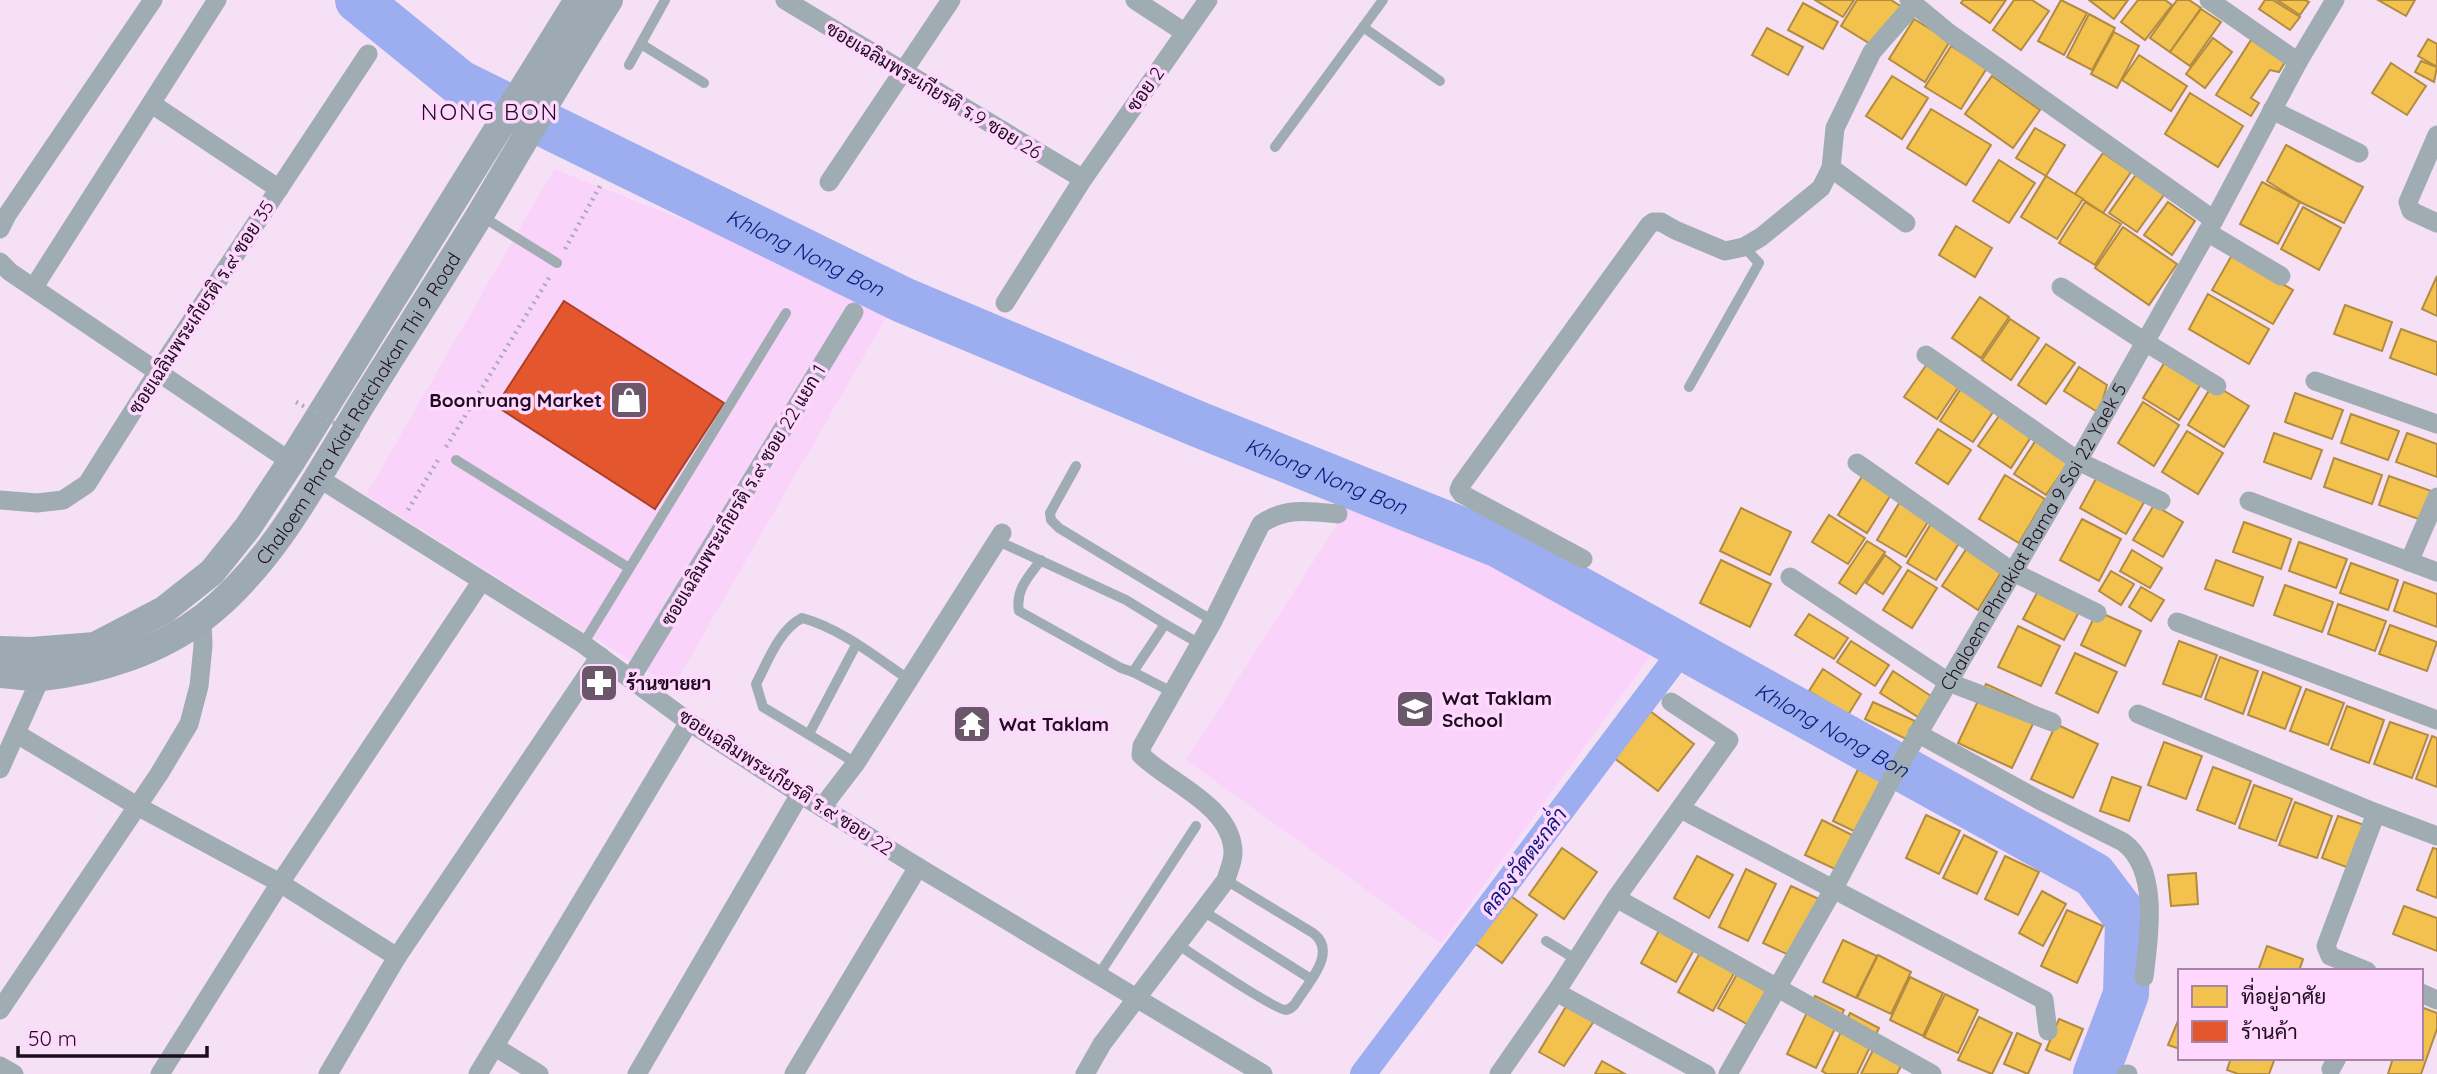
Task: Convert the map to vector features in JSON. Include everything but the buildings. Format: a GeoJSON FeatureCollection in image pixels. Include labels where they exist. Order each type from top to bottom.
{"type":"FeatureCollection","features":[{"type":"Feature","properties":{"kind":"main road","name":"Chaloem Phra Kiat Ratchakan Thi 9 Road"},"geometry":{"type":"LineString","coordinates":[[0,650],[31,652],[95,646],[164,610],[212,572],[248,527],[291,462],[578,0]]}},
{"type":"Feature","properties":{"kind":"main road","name":"Chaloem Phra Kiat Ratchakan Thi 9 Road"},"geometry":{"type":"LineString","coordinates":[[0,674],[41,677],[104,666],[148,651],[202,618],[235,590],[261,562],[480,215],[609,0]]}},
{"type":"Feature","properties":{"kind":"main road"},"geometry":{"type":"LineString","coordinates":[[291,462],[317,477]]}},
{"type":"Feature","properties":{"kind":"street"},"geometry":{"type":"LineString","coordinates":[[4,222],[153,0]]}},
{"type":"Feature","properties":{"kind":"street"},"geometry":{"type":"LineString","coordinates":[[34,287],[217,0]]}},
{"type":"Feature","properties":{"kind":"street","name":"ซอยเฉลิมพระเกียรติ ร.9 ซอย 26"},"geometry":{"type":"LineString","coordinates":[[785,0],[1083,179]]}},
{"type":"Feature","properties":{"kind":"street"},"geometry":{"type":"LineString","coordinates":[[829,182],[951,0]]}},
{"type":"Feature","properties":{"kind":"street"},"geometry":{"type":"LineString","coordinates":[[1135,0],[1184,33]]}},
{"type":"Feature","properties":{"kind":"street","name":"ซอย 2"},"geometry":{"type":"LineString","coordinates":[[1005,303],[1083,179],[1208,0]]}},
{"type":"Feature","properties":{"kind":"street"},"geometry":{"type":"LineString","coordinates":[[2209,0],[2298,62]]}},
{"type":"Feature","properties":{"kind":"street","name":"Chaloem Phrakiat Rama 9 Soi 22 Yaek 5"},"geometry":{"type":"LineString","coordinates":[[1728,1074],[1833,890],[1887,787],[2078,461],[2211,226],[2298,62],[2336,0]]}},
{"type":"Feature","properties":{"kind":"street"},"geometry":{"type":"LineString","coordinates":[[1583,559],[1462,494],[1459,490],[1461,485],[1653,222],[1661,222],[1726,251],[1744,247],[1761,237],[1821,188],[1831,168],[1835,128],[1872,52],[1911,2],[1949,33],[2281,276]]}},
{"type":"Feature","properties":{"kind":"street","name":"ซอยเฉลิมพระเกียรติ ร.๙ ซอย 35"},"geometry":{"type":"LineString","coordinates":[[0,500],[37,503],[63,500],[87,484],[157,373],[368,54]]}},
{"type":"Feature","properties":{"kind":"street"},"geometry":{"type":"LineString","coordinates":[[152,104],[279,189]]}},
{"type":"Feature","properties":{"kind":"street"},"geometry":{"type":"LineString","coordinates":[[2272,110],[2359,153]]}},
{"type":"Feature","properties":{"kind":"street"},"geometry":{"type":"LineString","coordinates":[[2437,135],[2408,202],[2411,211],[2437,223]]}},
{"type":"Feature","properties":{"kind":"street"},"geometry":{"type":"LineString","coordinates":[[1831,168],[1906,223]]}},
{"type":"Feature","properties":{"kind":"street"},"geometry":{"type":"LineString","coordinates":[[0,262],[10,272],[291,462]]}},
{"type":"Feature","properties":{"kind":"street"},"geometry":{"type":"LineString","coordinates":[[2062,287],[2217,386]]}},
{"type":"Feature","properties":{"kind":"street","name":"ซอยเฉลิมพระเกียรติ ร.๙ ซอย 22 แยก 1"},"geometry":{"type":"LineString","coordinates":[[631,678],[854,312]]}},
{"type":"Feature","properties":{"kind":"street"},"geometry":{"type":"LineString","coordinates":[[1927,355],[2078,461],[2161,501]]}},
{"type":"Feature","properties":{"kind":"street"},"geometry":{"type":"LineString","coordinates":[[2315,381],[2437,424]]}},
{"type":"Feature","properties":{"kind":"street"},"geometry":{"type":"LineString","coordinates":[[1857,463],[2013,572],[2097,613]]}},
{"type":"Feature","properties":{"kind":"street","name":"ซอยเฉลิมพระเกียรติ ร.๙ ซอย 22"},"geometry":{"type":"LineString","coordinates":[[317,477],[583,644],[689,722],[800,794],[824,806],[918,867],[1262,1074]]}},
{"type":"Feature","properties":{"kind":"street"},"geometry":{"type":"LineString","coordinates":[[2409,562],[2437,497]]}},
{"type":"Feature","properties":{"kind":"street"},"geometry":{"type":"LineString","coordinates":[[2249,502],[2437,572]]}},
{"type":"Feature","properties":{"kind":"street"},"geometry":{"type":"LineString","coordinates":[[1085,1074],[1102,1044],[1226,880],[1233,853],[1221,819],[1201,799],[1153,767],[1141,755],[1142,746],[1213,621],[1261,524],[1273,515],[1287,511],[1338,514]]}},
{"type":"Feature","properties":{"kind":"street"},"geometry":{"type":"LineString","coordinates":[[824,806],[856,763],[999,536]]}},
{"type":"Feature","properties":{"kind":"street"},"geometry":{"type":"LineString","coordinates":[[1790,577],[1948,682],[2052,722]]}},
{"type":"Feature","properties":{"kind":"street"},"geometry":{"type":"LineString","coordinates":[[159,1074],[280,883],[481,582]]}},
{"type":"Feature","properties":{"kind":"street"},"geometry":{"type":"LineString","coordinates":[[0,1010],[189,724],[199,686],[203,646],[202,618]]}},
{"type":"Feature","properties":{"kind":"street"},"geometry":{"type":"LineString","coordinates":[[2176,622],[2437,720]]}},
{"type":"Feature","properties":{"kind":"street"},"geometry":{"type":"LineString","coordinates":[[328,1074],[397,957],[600,656]]}},
{"type":"Feature","properties":{"kind":"street"},"geometry":{"type":"LineString","coordinates":[[0,769],[41,677]]}},
{"type":"Feature","properties":{"kind":"street"},"geometry":{"type":"LineString","coordinates":[[1499,1074],[1616,898],[1729,740],[1671,702]]}},
{"type":"Feature","properties":{"kind":"street"},"geometry":{"type":"LineString","coordinates":[[2138,714],[2437,836]]}},
{"type":"Feature","properties":{"kind":"street"},"geometry":{"type":"LineString","coordinates":[[478,1074],[689,722]]}},
{"type":"Feature","properties":{"kind":"street"},"geometry":{"type":"LineString","coordinates":[[17,734],[137,806],[280,883],[397,957]]}},
{"type":"Feature","properties":{"kind":"street"},"geometry":{"type":"LineString","coordinates":[[1915,738],[2123,842],[2134,850],[2141,862],[2150,909],[2144,977]]}},
{"type":"Feature","properties":{"kind":"street"},"geometry":{"type":"LineString","coordinates":[[637,1074],[800,794]]}},
{"type":"Feature","properties":{"kind":"street"},"geometry":{"type":"LineString","coordinates":[[1682,809],[2044,1000],[2048,1031]]}},
{"type":"Feature","properties":{"kind":"street"},"geometry":{"type":"LineString","coordinates":[[2362,969],[2330,956],[2326,946],[2376,813]]}},
{"type":"Feature","properties":{"kind":"street"},"geometry":{"type":"LineString","coordinates":[[794,1074],[918,867]]}},
{"type":"Feature","properties":{"kind":"street"},"geometry":{"type":"LineString","coordinates":[[1616,898],[1932,1074]]}},
{"type":"Feature","properties":{"kind":"street"},"geometry":{"type":"LineString","coordinates":[[1556,992],[1706,1074]]}},
{"type":"Feature","properties":{"kind":"street"},"geometry":{"type":"LineString","coordinates":[[495,1047],[539,1074]]}},
{"type":"Feature","properties":{"kind":"street"},"geometry":{"type":"LineString","coordinates":[[0,1066],[14,1074]]}},
{"type":"Feature","properties":{"kind":"lane"},"geometry":{"type":"LineString","coordinates":[[629,65],[665,0]]}},
{"type":"Feature","properties":{"kind":"lane"},"geometry":{"type":"LineString","coordinates":[[1275,148],[1383,0]]}},
{"type":"Feature","properties":{"kind":"lane"},"geometry":{"type":"LineString","coordinates":[[1363,27],[1440,81]]}},
{"type":"Feature","properties":{"kind":"lane"},"geometry":{"type":"LineString","coordinates":[[641,44],[704,83]]}},
{"type":"Feature","properties":{"kind":"lane"},"geometry":{"type":"LineString","coordinates":[[480,215],[557,263]]}},
{"type":"Feature","properties":{"kind":"lane"},"geometry":{"type":"LineString","coordinates":[[1689,387],[1759,262],[1744,247]]}},
{"type":"Feature","properties":{"kind":"lane"},"geometry":{"type":"LineString","coordinates":[[583,644],[786,313]]}},
{"type":"Feature","properties":{"kind":"lane"},"geometry":{"type":"LineString","coordinates":[[456,460],[629,568]]}},
{"type":"Feature","properties":{"kind":"lane"},"geometry":{"type":"LineString","coordinates":[[1076,466],[1050,513],[1051,520],[1059,528],[1213,621]]}},
{"type":"Feature","properties":{"kind":"lane"},"geometry":{"type":"LineString","coordinates":[[999,536],[1041,560],[1147,611],[1200,644]]}},
{"type":"Feature","properties":{"kind":"lane"},"geometry":{"type":"LineString","coordinates":[[1041,560],[1020,589],[1018,611],[1121,668],[1172,692]]}},
{"type":"Feature","properties":{"kind":"lane"},"geometry":{"type":"LineString","coordinates":[[856,763],[763,706],[757,684],[772,653],[791,624],[802,618],[816,622],[856,645],[908,679]]}},
{"type":"Feature","properties":{"kind":"lane"},"geometry":{"type":"LineString","coordinates":[[1133,672],[1165,624]]}},
{"type":"Feature","properties":{"kind":"lane"},"geometry":{"type":"LineString","coordinates":[[809,734],[856,645]]}},
{"type":"Feature","properties":{"kind":"lane"},"geometry":{"type":"LineString","coordinates":[[1098,976],[1196,826]]}},
{"type":"Feature","properties":{"kind":"lane"},"geometry":{"type":"LineString","coordinates":[[1177,944],[1284,1010],[1296,1004],[1322,960],[1324,952],[1319,937],[1226,880]]}},
{"type":"Feature","properties":{"kind":"lane"},"geometry":{"type":"LineString","coordinates":[[1203,911],[1311,979]]}},
{"type":"Feature","properties":{"kind":"lane"},"geometry":{"type":"LineString","coordinates":[[1546,941],[1577,960]]}},
{"type":"Feature","properties":{"kind":"path"},"geometry":{"type":"LineString","coordinates":[[446,448],[600,186]]}},
{"type":"Feature","properties":{"kind":"path"},"geometry":{"type":"LineString","coordinates":[[296,402],[363,439]]}},
{"type":"Feature","properties":{"kind":"path"},"geometry":{"type":"LineString","coordinates":[[397,528],[439,459]]}},
{"type":"Feature","properties":{"kind":"shaded area","name":"Boonruang Market"},"geometry":{"type":"Polygon","coordinates":[[[554,169],[827,276],[893,306],[673,687],[366,495],[554,169]]]}},
{"type":"Feature","properties":{"kind":"shaded area","name":"Wat Taklam School"},"geometry":{"type":"Polygon","coordinates":[[[1349,506],[1460,549],[1644,637],[1649,658],[1441,944],[1186,760],[1349,506]]]}},
{"type":"Feature","properties":{"kind":"waterway","name":"Khlong Nong Bon"},"geometry":{"type":"LineString","coordinates":[[358,0],[460,83],[903,300],[1200,425],[1499,545],[2094,875],[2128,920],[2126,994],[2096,1074]]}},
{"type":"Feature","properties":{"kind":"waterway","name":"คลองวัดตะกล่ำ"},"geometry":{"type":"LineString","coordinates":[[1363,1074],[1683,649]]}},
{"type":"Feature","properties":{"kind":"place","name":"Boonruang Market"},"geometry":{"type":"Point","coordinates":[629,400]}},
{"type":"Feature","properties":{"kind":"place","name":"ร้านขายยา"},"geometry":{"type":"Point","coordinates":[599,683]}},
{"type":"Feature","properties":{"kind":"place","name":"Wat Taklam School"},"geometry":{"type":"Point","coordinates":[1415,709]}},
{"type":"Feature","properties":{"kind":"place","name":"Wat Taklam"},"geometry":{"type":"Point","coordinates":[972,724]}},
{"type":"Feature","properties":{"kind":"district","name":"NONG BON"},"geometry":{"type":"Point","coordinates":[490,111]}}]}
